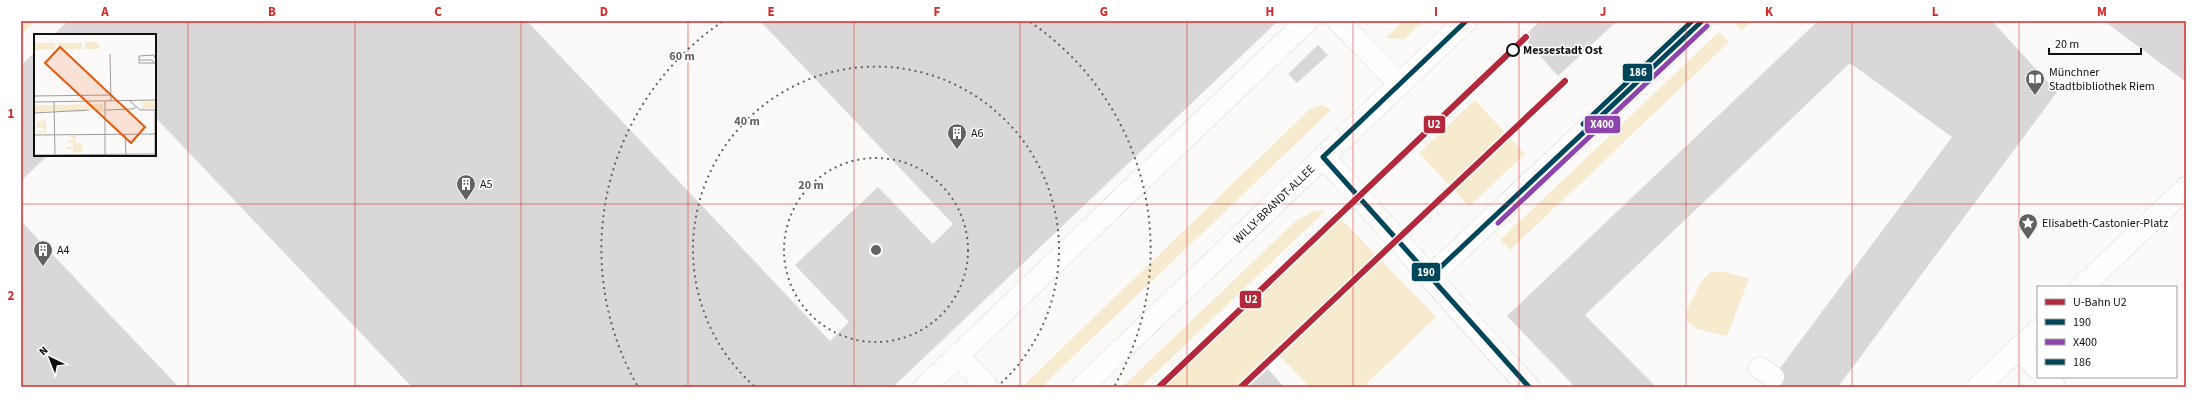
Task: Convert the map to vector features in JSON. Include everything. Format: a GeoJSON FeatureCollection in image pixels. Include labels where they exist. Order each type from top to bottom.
{"type":"FeatureCollection","features":[{"type":"Feature","properties":{"kind":"street"},"geometry":{"type":"LineString","coordinates":[[925,387],[1307,21]]}},
{"type":"Feature","properties":{"kind":"street"},"geometry":{"type":"LineString","coordinates":[[1338,21],[1400,84]]}},
{"type":"Feature","properties":{"kind":"street","name":"WILLY-BRANDT-ALLEE"},"geometry":{"type":"LineString","coordinates":[[1082,387],[1466,21]]}},
{"type":"Feature","properties":{"kind":"street"},"geometry":{"type":"LineString","coordinates":[[1430,277],[1702,21]]}},
{"type":"Feature","properties":{"kind":"street"},"geometry":{"type":"LineString","coordinates":[[1322,157],[1430,277],[1470,324],[1529,387]]}},
{"type":"Feature","properties":{"kind":"street"},"geometry":{"type":"LineString","coordinates":[[2083,286],[2186,188]]}},
{"type":"Feature","properties":{"kind":"street"},"geometry":{"type":"LineString","coordinates":[[1978,387],[2037,331]]}},
{"type":"Feature","properties":{"kind":"street"},"geometry":{"type":"LineString","coordinates":[[2018,348],[2037,368]]}},
{"type":"Feature","properties":{"kind":"street"},"geometry":{"type":"LineString","coordinates":[[958,356],[988,387]]}},
{"type":"Feature","properties":{"kind":"street"},"geometry":{"type":"LineString","coordinates":[[2046,378],[2055,387]]}},
{"type":"Feature","properties":{"kind":"shaded area"},"geometry":{"type":"Polygon","coordinates":[[[21,21],[36,21],[21,35],[21,21]]]}},
{"type":"Feature","properties":{"kind":"shaded area"},"geometry":{"type":"Polygon","coordinates":[[[1404,21],[1423,21],[1404,39],[1386,38],[1404,21]]]}},
{"type":"Feature","properties":{"kind":"shaded area"},"geometry":{"type":"Polygon","coordinates":[[[1733,21],[1751,21],[1742,30],[1733,21]]]}},
{"type":"Feature","properties":{"kind":"shaded area"},"geometry":{"type":"Polygon","coordinates":[[[1719,32],[1729,42],[1510,250],[1500,240],[1719,32]]]}},
{"type":"Feature","properties":{"kind":"shaded area"},"geometry":{"type":"Polygon","coordinates":[[[1475,100],[1525,154],[1469,206],[1419,153],[1475,100]]]}},
{"type":"Feature","properties":{"kind":"shaded area"},"geometry":{"type":"Polygon","coordinates":[[[1322,105],[1331,110],[1041,387],[1022,387],[1309,110],[1322,105]]]}},
{"type":"Feature","properties":{"kind":"shaded area"},"geometry":{"type":"Polygon","coordinates":[[[1315,211],[1325,211],[1141,387],[1122,387],[1297,220],[1315,211]]]}},
{"type":"Feature","properties":{"kind":"shaded area"},"geometry":{"type":"Polygon","coordinates":[[[1341,219],[1436,317],[1363,387],[1310,387],[1280,356],[1247,387],[1158,387],[1324,229],[1341,219]]]}},
{"type":"Feature","properties":{"kind":"shaded area"},"geometry":{"type":"Polygon","coordinates":[[[1722,271],[1749,279],[1727,336],[1697,329],[1687,321],[1686,312],[1702,280],[1711,272],[1722,271]]]}},
{"type":"Feature","properties":{"kind":"building","name":"A5"},"geometry":{"type":"Polygon","coordinates":[[[68,21],[527,21],[830,341],[849,322],[795,265],[878,187],[933,244],[953,224],[760,21],[1278,21],[893,387],[412,387],[156,118],[156,34],[54,34],[68,21]]]}},
{"type":"Feature","properties":{"kind":"building"},"geometry":{"type":"Polygon","coordinates":[[[1540,21],[1617,21],[1558,76],[1523,37],[1540,21]]]}},
{"type":"Feature","properties":{"kind":"building"},"geometry":{"type":"Polygon","coordinates":[[[1818,21],[1992,21],[2057,92],[1838,387],[1766,387],[1952,137],[1850,63],[1585,315],[1656,387],[1575,387],[1507,316],[1818,21]]]}},
{"type":"Feature","properties":{"kind":"building"},"geometry":{"type":"Polygon","coordinates":[[[2110,21],[2186,21],[2186,82],[2108,24],[2110,21]]]}},
{"type":"Feature","properties":{"kind":"building"},"geometry":{"type":"Polygon","coordinates":[[[1318,45],[1328,55],[1297,83],[1288,74],[1318,45]]]}},
{"type":"Feature","properties":{"kind":"building"},"geometry":{"type":"Polygon","coordinates":[[[34,53],[34,156],[47,156],[21,181],[21,65],[34,53]]]}},
{"type":"Feature","properties":{"kind":"building","name":"A4"},"geometry":{"type":"Polygon","coordinates":[[[21,221],[108,313],[179,387],[21,387],[21,221]]]}},
{"type":"Feature","properties":{"kind":"building"},"geometry":{"type":"Polygon","coordinates":[[[1268,369],[1284,387],[1248,387],[1268,369]]]}},
{"type":"Feature","properties":{"kind":"tunnel"},"geometry":{"type":"LineString","coordinates":[[1773,377],[1787,387]]}},
{"type":"Feature","properties":{"kind":"metro line","name":"U2"},"geometry":{"type":"LineString","coordinates":[[1159,387],[1526,37]]}},
{"type":"Feature","properties":{"kind":"metro line","name":"U2"},"geometry":{"type":"LineString","coordinates":[[1241,387],[1565,81]]}},
{"type":"Feature","properties":{"kind":"transit line","name":"190"},"geometry":{"type":"LineString","coordinates":[[1323,157],[1466,21]]}},
{"type":"Feature","properties":{"kind":"transit line","name":"186"},"geometry":{"type":"LineString","coordinates":[[1583,124],[1692,21]]}},
{"type":"Feature","properties":{"kind":"transit line","name":"190"},"geometry":{"type":"LineString","coordinates":[[1430,277],[1702,21]]}},
{"type":"Feature","properties":{"kind":"transit line","name":"X400"},"geometry":{"type":"LineString","coordinates":[[1498,223],[1707,26]]}},
{"type":"Feature","properties":{"kind":"transit line","name":"190"},"geometry":{"type":"LineString","coordinates":[[1323,157],[1529,387]]}},
{"type":"Feature","properties":{"kind":"place","name":"Messestadt Ost"},"geometry":{"type":"Point","coordinates":[1513,50]}},
{"type":"Feature","properties":{"kind":"place","name":"Münchner Stadtbibliothek Riem"},"geometry":{"type":"Point","coordinates":[2035,96]}},
{"type":"Feature","properties":{"kind":"place","name":"A6"},"geometry":{"type":"Point","coordinates":[957,150]}},
{"type":"Feature","properties":{"kind":"place","name":"A5"},"geometry":{"type":"Point","coordinates":[466,201]}},
{"type":"Feature","properties":{"kind":"place","name":"Elisabeth-Castonier-Platz"},"geometry":{"type":"Point","coordinates":[2028,240]}},
{"type":"Feature","properties":{"kind":"place","name":"A4"},"geometry":{"type":"Point","coordinates":[43,267]}}]}
